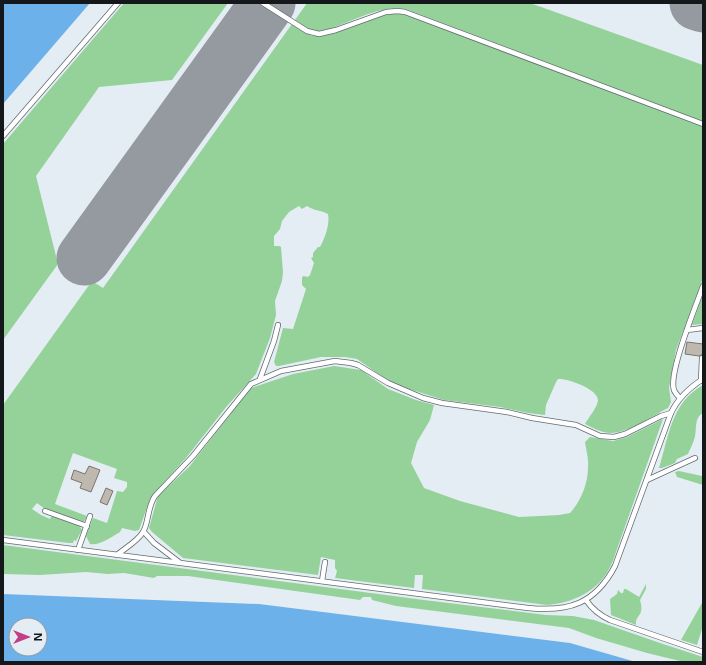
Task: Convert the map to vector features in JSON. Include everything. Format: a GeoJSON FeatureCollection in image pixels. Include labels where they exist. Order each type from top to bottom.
{"type":"FeatureCollection","features":[{"type":"Feature","properties":{"kind":"lane"},"geometry":{"type":"LineString","coordinates":[[3,136],[118,3]]}},
{"type":"Feature","properties":{"kind":"lane"},"geometry":{"type":"LineString","coordinates":[[263,3],[307,31],[319,34],[336,30],[386,12],[405,12],[703,124]]}},
{"type":"Feature","properties":{"kind":"lane"},"geometry":{"type":"LineString","coordinates":[[680,398],[674,391],[673,380],[687,330],[703,286]]}},
{"type":"Feature","properties":{"kind":"lane"},"geometry":{"type":"LineString","coordinates":[[260,379],[274,341],[278,325]]}},
{"type":"Feature","properties":{"kind":"lane"},"geometry":{"type":"LineString","coordinates":[[687,330],[703,328]]}},
{"type":"Feature","properties":{"kind":"lane"},"geometry":{"type":"LineString","coordinates":[[3,540],[547,610],[567,608],[586,600],[599,590],[605,584],[615,566],[671,413],[680,398],[694,384],[702,380],[702,358]]}},
{"type":"Feature","properties":{"kind":"lane"},"geometry":{"type":"LineString","coordinates":[[117,555],[144,532],[152,501],[155,496],[193,456],[251,384],[281,371],[335,361],[351,363],[358,365],[388,383],[424,398],[442,403],[507,412],[532,418],[576,425],[600,436],[625,434],[671,413]]}},
{"type":"Feature","properties":{"kind":"lane"},"geometry":{"type":"LineString","coordinates":[[647,480],[695,458]]}},
{"type":"Feature","properties":{"kind":"lane"},"geometry":{"type":"LineString","coordinates":[[46,511],[87,526]]}},
{"type":"Feature","properties":{"kind":"lane"},"geometry":{"type":"LineString","coordinates":[[78,550],[90,516]]}},
{"type":"Feature","properties":{"kind":"lane"},"geometry":{"type":"LineString","coordinates":[[144,532],[154,543],[181,563]]}},
{"type":"Feature","properties":{"kind":"lane"},"geometry":{"type":"LineString","coordinates":[[322,581],[325,562]]}},
{"type":"Feature","properties":{"kind":"lane"},"geometry":{"type":"LineString","coordinates":[[586,600],[598,614],[610,620],[703,652]]}},
{"type":"Feature","properties":{"kind":"green space"},"geometry":{"type":"Polygon","coordinates":[[[124,3],[228,3],[172,80],[99,87],[36,176],[58,264],[3,340],[3,144],[124,3]]]}},
{"type":"Feature","properties":{"kind":"green space"},"geometry":{"type":"Polygon","coordinates":[[[307,3],[530,3],[703,65],[703,122],[406,9],[396,8],[377,11],[330,29],[319,31],[311,30],[295,20],[307,3]]]}},
{"type":"Feature","properties":{"kind":"green space"},"geometry":{"type":"Polygon","coordinates":[[[388,13],[407,15],[703,126],[703,278],[676,350],[669,388],[671,402],[668,408],[631,428],[616,433],[609,433],[600,431],[585,424],[598,403],[597,396],[588,388],[568,380],[558,379],[556,382],[546,405],[545,415],[500,407],[444,400],[390,382],[357,359],[345,357],[321,357],[276,366],[274,362],[283,328],[293,329],[306,289],[302,285],[302,278],[303,276],[308,277],[310,275],[314,263],[311,258],[313,257],[313,253],[318,247],[320,247],[327,231],[328,214],[307,206],[302,209],[299,206],[289,212],[282,221],[280,229],[274,236],[274,246],[281,247],[283,272],[282,281],[275,301],[276,315],[270,338],[256,374],[227,406],[186,458],[150,499],[139,530],[135,531],[122,528],[120,532],[105,541],[97,544],[90,544],[86,536],[93,518],[107,523],[117,491],[123,492],[127,487],[127,482],[114,478],[117,469],[73,453],[55,504],[87,516],[84,522],[45,509],[37,503],[32,509],[50,519],[52,515],[79,525],[82,530],[76,541],[74,540],[73,543],[69,543],[3,535],[3,405],[92,281],[103,288],[292,24],[312,36],[323,36],[388,13]]]}},
{"type":"Feature","properties":{"kind":"green space"},"geometry":{"type":"Polygon","coordinates":[[[703,294],[703,324],[692,325],[703,294]]]}},
{"type":"Feature","properties":{"kind":"green space"},"geometry":{"type":"Polygon","coordinates":[[[334,366],[361,370],[388,389],[434,405],[430,420],[417,442],[411,463],[424,488],[460,501],[519,517],[570,513],[581,498],[585,486],[588,473],[588,458],[585,442],[590,437],[613,441],[627,437],[663,419],[614,559],[604,577],[591,590],[583,595],[566,602],[547,605],[422,589],[423,575],[415,575],[414,588],[335,578],[337,571],[335,568],[335,560],[321,557],[318,575],[183,558],[152,532],[149,528],[158,496],[189,467],[251,388],[293,374],[334,366]]]}},
{"type":"Feature","properties":{"kind":"green space"},"geometry":{"type":"Polygon","coordinates":[[[703,385],[703,413],[697,420],[693,443],[688,454],[677,459],[675,463],[659,468],[669,432],[678,411],[692,392],[703,385]]]}},
{"type":"Feature","properties":{"kind":"green space"},"geometry":{"type":"Polygon","coordinates":[[[679,471],[703,475],[703,485],[677,477],[675,472],[679,471]]]}},
{"type":"Feature","properties":{"kind":"green space"},"geometry":{"type":"Polygon","coordinates":[[[3,545],[424,600],[546,615],[573,616],[594,620],[703,657],[703,662],[684,662],[647,653],[596,638],[569,628],[396,606],[372,600],[371,597],[363,597],[360,600],[188,576],[157,576],[154,578],[124,573],[108,574],[86,572],[40,575],[3,574],[3,545]]]}},
{"type":"Feature","properties":{"kind":"green space"},"geometry":{"type":"Polygon","coordinates":[[[646,584],[646,589],[640,600],[641,612],[636,621],[636,625],[611,615],[610,599],[617,594],[618,590],[623,593],[624,589],[626,589],[639,597],[646,584]]]}},
{"type":"Feature","properties":{"kind":"green space"},"geometry":{"type":"Polygon","coordinates":[[[703,601],[703,626],[697,645],[681,640],[703,601]]]}},
{"type":"Feature","properties":{"kind":"water"},"geometry":{"type":"Polygon","coordinates":[[[3,3],[90,3],[3,104],[3,3]]]}},
{"type":"Feature","properties":{"kind":"water"},"geometry":{"type":"Polygon","coordinates":[[[3,594],[259,604],[570,643],[636,662],[3,662],[3,594]]]}},
{"type":"Feature","properties":{"kind":"building"},"geometry":{"type":"Polygon","coordinates":[[[687,342],[703,344],[703,354],[699,356],[685,354],[687,342]]]}},
{"type":"Feature","properties":{"kind":"building"},"geometry":{"type":"Polygon","coordinates":[[[89,466],[100,470],[91,492],[80,488],[82,483],[71,479],[74,470],[85,474],[89,466]]]}},
{"type":"Feature","properties":{"kind":"building"},"geometry":{"type":"Polygon","coordinates":[[[106,488],[113,491],[107,505],[100,502],[106,488]]]}},
{"type":"Feature","properties":{"kind":"runway"},"geometry":{"type":"LineString","coordinates":[[84,258],[268,3]]}},
{"type":"Feature","properties":{"kind":"runway"},"geometry":{"type":"LineString","coordinates":[[697,3],[703,5]]}}]}
